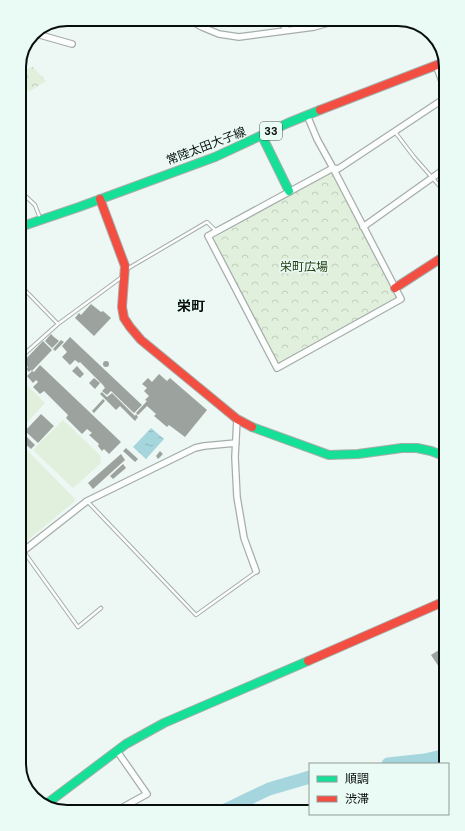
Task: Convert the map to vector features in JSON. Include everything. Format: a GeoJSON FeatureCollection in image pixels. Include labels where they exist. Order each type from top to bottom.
{"type":"FeatureCollection","features":[{"type":"Feature","properties":{"kind":"street"},"geometry":{"type":"LineString","coordinates":[[200,26],[219,34],[239,37],[314,26]]}},
{"type":"Feature","properties":{"kind":"street"},"geometry":{"type":"LineString","coordinates":[[284,26],[287,30]]}},
{"type":"Feature","properties":{"kind":"street"},"geometry":{"type":"LineString","coordinates":[[41,35],[72,44]]}},
{"type":"Feature","properties":{"kind":"street","name":"常陸太田大子線"},"geometry":{"type":"LineString","coordinates":[[26,225],[215,157],[307,115],[439,64]]}},
{"type":"Feature","properties":{"kind":"street"},"geometry":{"type":"LineString","coordinates":[[307,115],[316,139],[333,168],[401,299],[277,368],[208,236],[289,191],[333,168],[338,168],[439,102]]}},
{"type":"Feature","properties":{"kind":"street"},"geometry":{"type":"LineString","coordinates":[[262,136],[289,191]]}},
{"type":"Feature","properties":{"kind":"street"},"geometry":{"type":"LineString","coordinates":[[363,227],[439,173]]}},
{"type":"Feature","properties":{"kind":"street"},"geometry":{"type":"LineString","coordinates":[[100,199],[125,266],[126,272],[122,311],[124,318],[141,340],[237,419],[247,425],[329,455],[341,456],[402,448],[429,450],[439,454]]}},
{"type":"Feature","properties":{"kind":"street"},"geometry":{"type":"LineString","coordinates":[[395,288],[439,260]]}},
{"type":"Feature","properties":{"kind":"street"},"geometry":{"type":"LineString","coordinates":[[237,419],[234,457],[237,497],[244,538],[256,571]]}},
{"type":"Feature","properties":{"kind":"street"},"geometry":{"type":"LineString","coordinates":[[26,549],[87,501],[195,448],[236,443]]}},
{"type":"Feature","properties":{"kind":"street"},"geometry":{"type":"LineString","coordinates":[[49,801],[117,750],[164,723],[439,604]]}},
{"type":"Feature","properties":{"kind":"street"},"geometry":{"type":"LineString","coordinates":[[117,750],[147,794],[127,805]]}},
{"type":"Feature","properties":{"kind":"lane"},"geometry":{"type":"LineString","coordinates":[[395,131],[414,157],[439,185]]}},
{"type":"Feature","properties":{"kind":"lane"},"geometry":{"type":"LineString","coordinates":[[26,197],[35,205],[41,220]]}},
{"type":"Feature","properties":{"kind":"lane"},"geometry":{"type":"LineString","coordinates":[[26,353],[58,324],[126,272],[208,222],[216,232]]}},
{"type":"Feature","properties":{"kind":"lane"},"geometry":{"type":"LineString","coordinates":[[26,291],[58,324]]}},
{"type":"Feature","properties":{"kind":"lane"},"geometry":{"type":"LineString","coordinates":[[87,501],[196,615],[256,571]]}},
{"type":"Feature","properties":{"kind":"lane"},"geometry":{"type":"LineString","coordinates":[[26,557],[78,627],[101,608]]}},
{"type":"Feature","properties":{"kind":"green space"},"geometry":{"type":"Polygon","coordinates":[[[33,67],[46,81],[30,91],[26,90],[26,68],[33,67]]]}},
{"type":"Feature","properties":{"kind":"green space","name":"栄町広場"},"geometry":{"type":"Polygon","coordinates":[[[331,172],[398,299],[280,364],[277,363],[212,239],[331,172]]]}},
{"type":"Feature","properties":{"kind":"green space"},"geometry":{"type":"Polygon","coordinates":[[[26,384],[45,403],[26,424],[26,384]]]}},
{"type":"Feature","properties":{"kind":"green space"},"geometry":{"type":"Polygon","coordinates":[[[63,420],[100,455],[101,463],[73,488],[33,450],[63,420]]]}},
{"type":"Feature","properties":{"kind":"green space"},"geometry":{"type":"Polygon","coordinates":[[[26,449],[76,500],[26,542],[26,449]]]}},
{"type":"Feature","properties":{"kind":"water"},"geometry":{"type":"Polygon","coordinates":[[[151,428],[164,439],[146,459],[133,447],[151,428]]]}},
{"type":"Feature","properties":{"kind":"building"},"geometry":{"type":"Polygon","coordinates":[[[91,304],[111,318],[94,336],[75,318],[79,313],[81,315],[91,304]]]}},
{"type":"Feature","properties":{"kind":"building"},"geometry":{"type":"Polygon","coordinates":[[[51,334],[54,337],[48,344],[45,341],[51,334]]]}},
{"type":"Feature","properties":{"kind":"building"},"geometry":{"type":"Polygon","coordinates":[[[54,337],[59,341],[52,348],[48,344],[54,337]]]}},
{"type":"Feature","properties":{"kind":"building"},"geometry":{"type":"Polygon","coordinates":[[[70,337],[142,405],[134,413],[111,391],[107,395],[102,391],[105,388],[103,385],[80,362],[79,363],[75,360],[70,365],[62,357],[67,352],[62,346],[70,337]]]}},
{"type":"Feature","properties":{"kind":"building"},"geometry":{"type":"Polygon","coordinates":[[[61,340],[64,342],[55,351],[53,349],[61,340]]]}},
{"type":"Feature","properties":{"kind":"building"},"geometry":{"type":"Polygon","coordinates":[[[43,341],[52,350],[32,371],[31,370],[29,372],[26,369],[28,367],[26,365],[26,359],[43,341]]]}},
{"type":"Feature","properties":{"kind":"building"},"geometry":{"type":"Polygon","coordinates":[[[106,361],[109,364],[106,367],[103,364],[106,361]]]}},
{"type":"Feature","properties":{"kind":"building"},"geometry":{"type":"Polygon","coordinates":[[[40,365],[121,442],[109,454],[104,449],[102,451],[98,446],[99,444],[89,435],[92,433],[87,429],[82,434],[66,418],[68,415],[44,391],[40,394],[33,387],[38,382],[36,380],[33,383],[27,376],[32,371],[34,372],[40,365]]]}},
{"type":"Feature","properties":{"kind":"building"},"geometry":{"type":"Polygon","coordinates":[[[77,366],[84,374],[80,378],[72,371],[77,366]]]}},
{"type":"Feature","properties":{"kind":"building"},"geometry":{"type":"Polygon","coordinates":[[[159,374],[167,381],[170,378],[207,410],[185,437],[169,425],[167,427],[154,416],[156,414],[147,406],[138,415],[136,413],[147,401],[145,400],[149,396],[144,391],[147,388],[142,384],[148,378],[152,382],[159,374]]]}},
{"type":"Feature","properties":{"kind":"building"},"geometry":{"type":"Polygon","coordinates":[[[94,378],[100,383],[95,389],[89,383],[94,378]]]}},
{"type":"Feature","properties":{"kind":"building"},"geometry":{"type":"Polygon","coordinates":[[[102,392],[107,397],[112,393],[135,416],[136,414],[138,417],[135,421],[120,406],[116,410],[100,394],[102,392]]]}},
{"type":"Feature","properties":{"kind":"building"},"geometry":{"type":"Polygon","coordinates":[[[103,399],[105,401],[94,413],[92,411],[103,399]]]}},
{"type":"Feature","properties":{"kind":"building"},"geometry":{"type":"Polygon","coordinates":[[[41,414],[54,426],[38,443],[26,432],[26,430],[41,414]]]}},
{"type":"Feature","properties":{"kind":"building"},"geometry":{"type":"Polygon","coordinates":[[[27,437],[35,445],[31,449],[26,445],[27,437]]]}},
{"type":"Feature","properties":{"kind":"building"},"geometry":{"type":"Polygon","coordinates":[[[126,448],[138,459],[135,462],[123,451],[126,448]]]}},
{"type":"Feature","properties":{"kind":"building"},"geometry":{"type":"Polygon","coordinates":[[[160,451],[163,454],[158,459],[156,456],[160,451]]]}},
{"type":"Feature","properties":{"kind":"building"},"geometry":{"type":"Polygon","coordinates":[[[121,454],[125,460],[93,489],[88,483],[121,454]]]}},
{"type":"Feature","properties":{"kind":"building"},"geometry":{"type":"Polygon","coordinates":[[[123,464],[126,468],[113,479],[110,476],[123,464]]]}},
{"type":"Feature","properties":{"kind":"building"},"geometry":{"type":"Polygon","coordinates":[[[439,650],[439,667],[431,655],[439,650]]]}},
{"type":"Feature","properties":{"kind":"waterway"},"geometry":{"type":"LineString","coordinates":[[397,763],[439,757]]}},
{"type":"Feature","properties":{"kind":"waterway"},"geometry":{"type":"LineString","coordinates":[[235,805],[269,789],[309,777]]}},
{"type":"Feature","properties":{"kind":"traffic: fast"},"geometry":{"type":"LineString","coordinates":[[26,225],[215,157],[288,123],[320,110]]}},
{"type":"Feature","properties":{"kind":"traffic: fast"},"geometry":{"type":"LineString","coordinates":[[262,136],[289,191]]}},
{"type":"Feature","properties":{"kind":"traffic: fast"},"geometry":{"type":"LineString","coordinates":[[252,427],[329,455],[358,454],[402,448],[417,448],[439,454]]}},
{"type":"Feature","properties":{"kind":"traffic: fast"},"geometry":{"type":"LineString","coordinates":[[50,801],[126,744],[164,723],[308,661]]}},
{"type":"Feature","properties":{"kind":"traffic: jam"},"geometry":{"type":"LineString","coordinates":[[320,110],[439,64]]}},
{"type":"Feature","properties":{"kind":"traffic: jam"},"geometry":{"type":"LineString","coordinates":[[100,199],[125,266],[122,307],[124,318],[141,340],[237,419],[252,427]]}},
{"type":"Feature","properties":{"kind":"traffic: jam"},"geometry":{"type":"LineString","coordinates":[[395,288],[439,260]]}},
{"type":"Feature","properties":{"kind":"traffic: jam"},"geometry":{"type":"LineString","coordinates":[[308,661],[439,604]]}},
{"type":"Feature","properties":{"kind":"district","name":"栄町"},"geometry":{"type":"Point","coordinates":[191,306]}}]}
